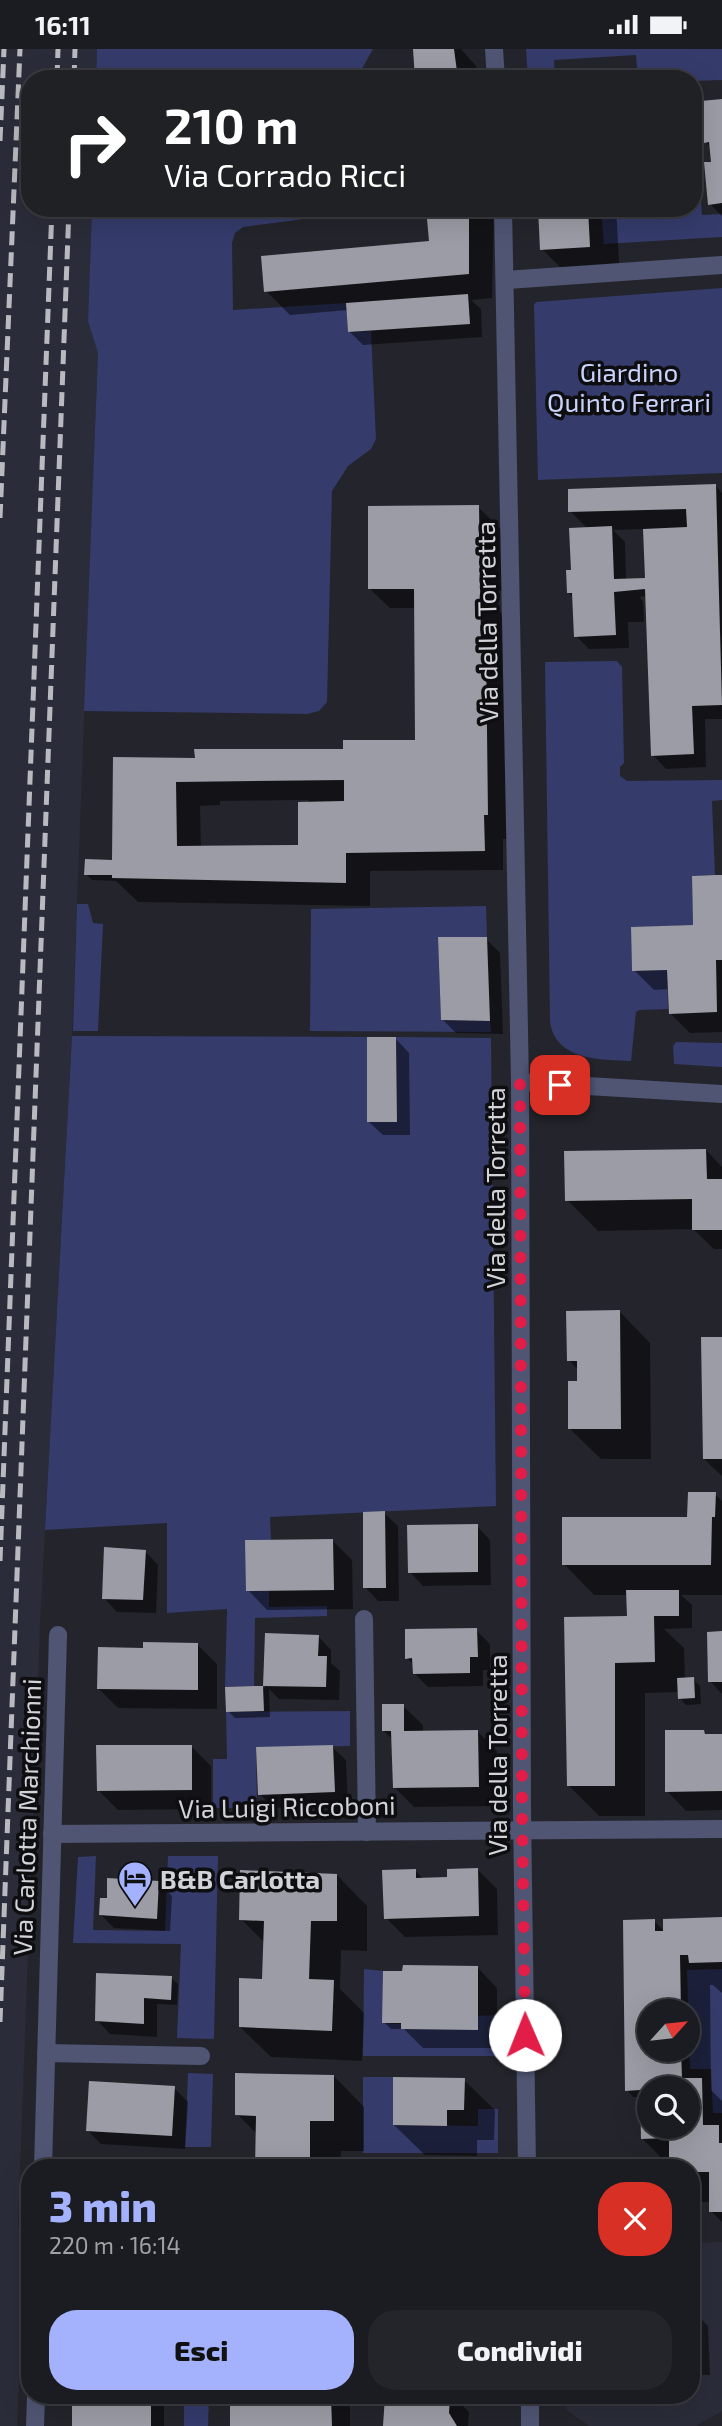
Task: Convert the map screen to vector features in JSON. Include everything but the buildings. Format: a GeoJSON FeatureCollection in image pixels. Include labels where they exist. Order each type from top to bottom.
{"type":"FeatureCollection","features":[{"type":"Feature","properties":{"kind":"street"},"geometry":{"type":"LineString","coordinates":[[494,49],[495,70]]}},
{"type":"Feature","properties":{"kind":"street","name":"Via della Torretta"},"geometry":{"type":"LineString","coordinates":[[503,217],[520,1082],[522,1831],[527,2159]]}},
{"type":"Feature","properties":{"kind":"street"},"geometry":{"type":"LineString","coordinates":[[506,280],[722,265]]}},
{"type":"Feature","properties":{"kind":"street"},"geometry":{"type":"LineString","coordinates":[[520,1082],[722,1094]]}},
{"type":"Feature","properties":{"kind":"street"},"geometry":{"type":"LineString","coordinates":[[365,1619],[367,1832]]}},
{"type":"Feature","properties":{"kind":"street","name":"Via Carlotta Marchionni"},"geometry":{"type":"LineString","coordinates":[[43,2159],[58,1635]]}},
{"type":"Feature","properties":{"kind":"street","name":"Via Luigi Riccoboni"},"geometry":{"type":"LineString","coordinates":[[52,1834],[722,1829]]}},
{"type":"Feature","properties":{"kind":"street"},"geometry":{"type":"LineString","coordinates":[[46,2053],[201,2056]]}},
{"type":"Feature","properties":{"kind":"street"},"geometry":{"type":"LineString","coordinates":[[35,2426],[36,2404]]}},
{"type":"Feature","properties":{"kind":"street"},"geometry":{"type":"LineString","coordinates":[[530,2404],[530,2426]]}},
{"type":"Feature","properties":{"kind":"shaded area"},"geometry":{"type":"Polygon","coordinates":[[[0,49],[97,49],[96,70],[21,70],[21,217],[92,217],[88,321],[98,352],[72,1035],[40,1623],[18,2225],[21,2240],[21,2328],[17,2426],[0,2426],[0,49]]]}},
{"type":"Feature","properties":{"kind":"shaded area"},"geometry":{"type":"Polygon","coordinates":[[[722,2242],[722,2411],[696,2426],[589,2426],[568,2411],[564,2404],[700,2404],[700,2243],[722,2242]]]}},
{"type":"Feature","properties":{"kind":"green space"},"geometry":{"type":"Polygon","coordinates":[[[97,49],[373,49],[361,70],[96,70],[97,49]]]}},
{"type":"Feature","properties":{"kind":"green space"},"geometry":{"type":"Polygon","coordinates":[[[526,49],[722,49],[722,80],[702,81],[702,70],[637,70],[636,55],[554,60],[555,70],[527,70],[526,49]]]}},
{"type":"Feature","properties":{"kind":"green space"},"geometry":{"type":"Polygon","coordinates":[[[722,214],[722,237],[604,244],[602,217],[702,217],[722,214]]]}},
{"type":"Feature","properties":{"kind":"green space"},"geometry":{"type":"Polygon","coordinates":[[[92,217],[304,217],[243,227],[235,233],[232,243],[233,310],[346,303],[348,332],[371,331],[376,439],[371,449],[348,466],[332,491],[327,702],[319,711],[307,714],[84,711],[98,353],[88,321],[92,217]]]}},
{"type":"Feature","properties":{"kind":"green space","name":"Giardino Quinto Ferrari"},"geometry":{"type":"Polygon","coordinates":[[[722,288],[722,473],[538,480],[536,302],[722,288]]]}},
{"type":"Feature","properties":{"kind":"green space"},"geometry":{"type":"Polygon","coordinates":[[[617,661],[622,667],[624,763],[620,767],[620,776],[627,781],[722,780],[722,800],[712,801],[715,875],[692,876],[693,925],[631,928],[632,971],[667,970],[668,1009],[636,1012],[631,1061],[593,1058],[569,1051],[553,1034],[550,1021],[545,662],[617,661]]]}},
{"type":"Feature","properties":{"kind":"green space"},"geometry":{"type":"Polygon","coordinates":[[[77,904],[88,904],[93,923],[103,924],[98,1031],[73,1031],[77,904]]]}},
{"type":"Feature","properties":{"kind":"green space"},"geometry":{"type":"Polygon","coordinates":[[[486,906],[487,937],[438,938],[441,1020],[490,1021],[491,1032],[310,1031],[311,909],[486,906]]]}},
{"type":"Feature","properties":{"kind":"green space"},"geometry":{"type":"Polygon","coordinates":[[[72,1036],[367,1037],[368,1122],[397,1122],[396,1037],[491,1038],[496,1506],[270,1517],[271,1540],[246,1540],[269,1591],[269,1607],[327,1606],[327,1616],[255,1618],[254,1686],[225,1687],[227,1609],[167,1613],[167,1523],[45,1530],[72,1036]]]}},
{"type":"Feature","properties":{"kind":"green space"},"geometry":{"type":"Polygon","coordinates":[[[676,1042],[722,1043],[722,1067],[674,1064],[673,1046],[676,1042]]]}},
{"type":"Feature","properties":{"kind":"green space"},"geometry":{"type":"Polygon","coordinates":[[[350,1711],[350,1746],[256,1748],[257,1808],[213,1808],[213,1759],[227,1759],[226,1712],[350,1711]]]}},
{"type":"Feature","properties":{"kind":"green space"},"geometry":{"type":"Polygon","coordinates":[[[96,1856],[93,1930],[165,1931],[168,1856],[218,1856],[214,2039],[177,2038],[181,1944],[73,1943],[78,1857],[96,1856]]]}},
{"type":"Feature","properties":{"kind":"green space"},"geometry":{"type":"Polygon","coordinates":[[[364,1969],[383,1971],[383,2023],[478,2030],[478,2016],[497,2015],[498,2056],[363,2056],[364,1969]]]}},
{"type":"Feature","properties":{"kind":"green space"},"geometry":{"type":"Polygon","coordinates":[[[722,1969],[722,2113],[713,2113],[711,2069],[690,2069],[690,2062],[700,2062],[700,1999],[688,1999],[687,1970],[722,1969]]]}},
{"type":"Feature","properties":{"kind":"green space"},"geometry":{"type":"Polygon","coordinates":[[[188,2073],[213,2074],[211,2147],[185,2147],[188,2073]]]}},
{"type":"Feature","properties":{"kind":"green space"},"geometry":{"type":"Polygon","coordinates":[[[363,2077],[393,2077],[393,2125],[478,2126],[478,2109],[498,2109],[498,2153],[363,2153],[363,2077]]]}},
{"type":"Feature","properties":{"kind":"green space"},"geometry":{"type":"Polygon","coordinates":[[[184,2404],[209,2404],[208,2426],[184,2426],[184,2404]]]}},
{"type":"Feature","properties":{"kind":"railway"},"geometry":{"type":"LineString","coordinates":[[0,141],[4,49]]}},
{"type":"Feature","properties":{"kind":"railway"},"geometry":{"type":"LineString","coordinates":[[0,518],[20,49]]}},
{"type":"Feature","properties":{"kind":"railway"},"geometry":{"type":"LineString","coordinates":[[57,70],[58,49]]}},
{"type":"Feature","properties":{"kind":"railway"},"geometry":{"type":"LineString","coordinates":[[74,70],[75,49]]}},
{"type":"Feature","properties":{"kind":"railway"},"geometry":{"type":"LineString","coordinates":[[0,1561],[52,217]]}},
{"type":"Feature","properties":{"kind":"railway"},"geometry":{"type":"LineString","coordinates":[[0,2022],[69,217]]}},
{"type":"Feature","properties":{"kind":"place","name":"B&B Carlotta"},"geometry":{"type":"Point","coordinates":[135,1908]}},
{"type":"Feature","properties":{"kind":"route"},"geometry":{"type":"LineString","coordinates":[[525,2035],[520,1082],[560,1085]]}}]}
